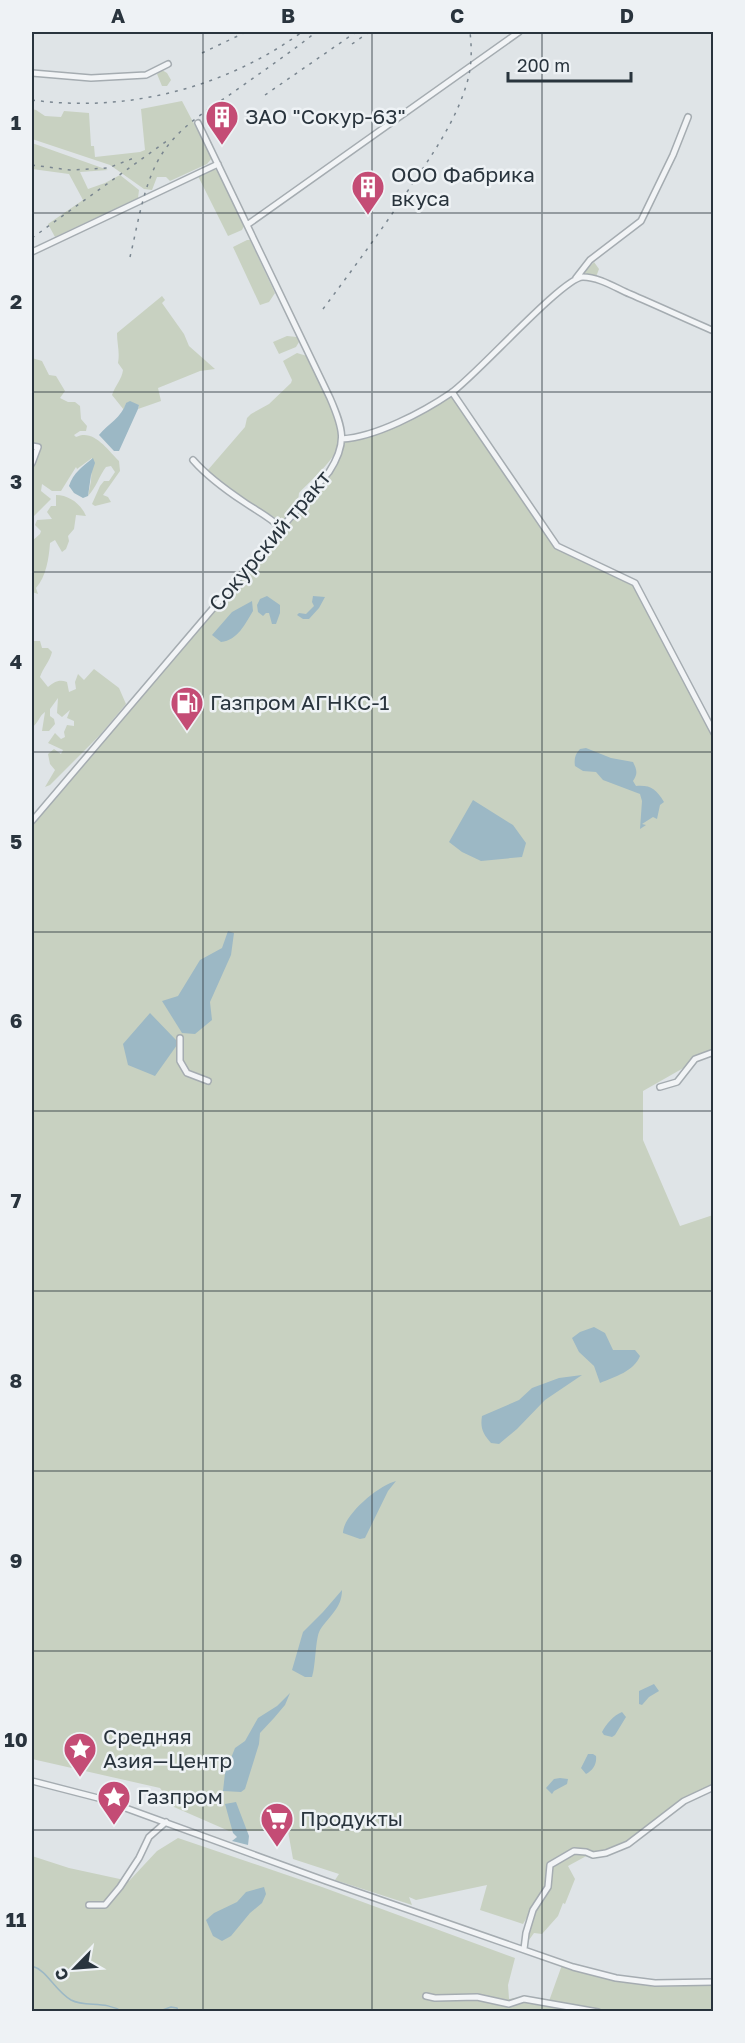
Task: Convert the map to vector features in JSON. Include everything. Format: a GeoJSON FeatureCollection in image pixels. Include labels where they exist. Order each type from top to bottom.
{"type":"FeatureCollection","features":[{"type":"Feature","properties":{"kind":"street"},"geometry":{"type":"LineString","coordinates":[[246,225],[519,32]]}},
{"type":"Feature","properties":{"kind":"street"},"geometry":{"type":"LineString","coordinates":[[32,73],[91,78],[146,75],[168,64]]}},
{"type":"Feature","properties":{"kind":"street"},"geometry":{"type":"LineString","coordinates":[[198,123],[330,398],[342,428],[342,439],[367,434],[392,424],[452,393],[547,302],[576,278],[590,260],[641,221],[673,155],[688,117]]}},
{"type":"Feature","properties":{"kind":"street"},"geometry":{"type":"LineString","coordinates":[[32,252],[218,164]]}},
{"type":"Feature","properties":{"kind":"street"},"geometry":{"type":"LineString","coordinates":[[576,278],[584,277],[605,283],[714,331]]}},
{"type":"Feature","properties":{"kind":"street"},"geometry":{"type":"LineString","coordinates":[[452,393],[557,546],[635,583],[714,733]]}},
{"type":"Feature","properties":{"kind":"street","name":"Сокурский тракт"},"geometry":{"type":"LineString","coordinates":[[32,821],[329,472],[339,453],[342,439]]}},
{"type":"Feature","properties":{"kind":"street"},"geometry":{"type":"LineString","coordinates":[[32,463],[35,447]]}},
{"type":"Feature","properties":{"kind":"street"},"geometry":{"type":"LineString","coordinates":[[193,460],[229,491],[271,518],[282,528]]}},
{"type":"Feature","properties":{"kind":"street"},"geometry":{"type":"LineString","coordinates":[[180,1038],[180,1061],[187,1073],[208,1081]]}},
{"type":"Feature","properties":{"kind":"street"},"geometry":{"type":"LineString","coordinates":[[660,1088],[677,1082],[695,1059],[714,1052]]}},
{"type":"Feature","properties":{"kind":"street"},"geometry":{"type":"LineString","coordinates":[[32,1781],[98,1798],[573,1967],[615,1978],[668,1984],[714,1982]]}},
{"type":"Feature","properties":{"kind":"street"},"geometry":{"type":"LineString","coordinates":[[524,1949],[533,1910],[548,1887],[550,1865],[574,1851],[593,1855],[606,1853],[628,1844],[684,1801],[714,1788]]}},
{"type":"Feature","properties":{"kind":"street"},"geometry":{"type":"LineString","coordinates":[[89,1905],[105,1905],[139,1858],[149,1837],[166,1822]]}},
{"type":"Feature","properties":{"kind":"street"},"geometry":{"type":"LineString","coordinates":[[426,1996],[435,1998],[477,1996],[509,2004],[524,1999],[598,2012]]}},
{"type":"Feature","properties":{"kind":"green space"},"geometry":{"type":"Polygon","coordinates":[[[162,70],[171,80],[167,86],[162,86],[157,74],[162,70]]]}},
{"type":"Feature","properties":{"kind":"green space"},"geometry":{"type":"Polygon","coordinates":[[[182,101],[212,158],[207,164],[170,181],[166,177],[157,177],[152,190],[144,189],[110,165],[32,139],[32,109],[45,116],[61,117],[64,111],[89,113],[91,146],[94,146],[95,157],[140,152],[145,150],[141,109],[182,101]]]}},
{"type":"Feature","properties":{"kind":"green space"},"geometry":{"type":"Polygon","coordinates":[[[32,143],[108,170],[80,172],[88,189],[120,175],[139,190],[138,198],[55,237],[48,224],[83,200],[69,174],[32,169],[32,143]]]}},
{"type":"Feature","properties":{"kind":"green space"},"geometry":{"type":"Polygon","coordinates":[[[214,169],[218,171],[244,226],[242,230],[228,236],[198,176],[214,169]]]}},
{"type":"Feature","properties":{"kind":"green space"},"geometry":{"type":"Polygon","coordinates":[[[250,240],[275,293],[269,302],[260,305],[233,247],[250,240]]]}},
{"type":"Feature","properties":{"kind":"green space"},"geometry":{"type":"Polygon","coordinates":[[[594,262],[599,269],[596,277],[584,273],[594,262]]]}},
{"type":"Feature","properties":{"kind":"green space"},"geometry":{"type":"Polygon","coordinates":[[[162,296],[165,300],[162,303],[184,334],[189,346],[215,369],[200,371],[158,388],[161,401],[138,409],[139,405],[126,403],[124,410],[112,395],[123,370],[118,363],[117,333],[162,296]]]}},
{"type":"Feature","properties":{"kind":"green space"},"geometry":{"type":"Polygon","coordinates":[[[287,336],[297,337],[299,342],[296,347],[279,354],[273,342],[287,336]]]}},
{"type":"Feature","properties":{"kind":"green space"},"geometry":{"type":"Polygon","coordinates":[[[297,353],[307,356],[323,388],[334,414],[339,437],[338,447],[331,460],[299,493],[293,509],[281,521],[242,499],[207,471],[245,427],[247,418],[269,404],[291,383],[292,380],[283,361],[297,353]]]}},
{"type":"Feature","properties":{"kind":"green space"},"geometry":{"type":"Polygon","coordinates":[[[32,358],[42,361],[49,375],[56,376],[65,391],[60,398],[68,402],[75,402],[80,406],[81,419],[87,426],[86,431],[80,431],[74,435],[76,437],[88,435],[94,438],[119,461],[120,471],[103,495],[111,502],[95,506],[92,504],[100,486],[104,481],[109,481],[115,472],[111,466],[106,467],[88,496],[92,458],[77,469],[76,467],[61,491],[52,491],[42,484],[41,491],[51,499],[32,518],[32,358]]]}},
{"type":"Feature","properties":{"kind":"green space"},"geometry":{"type":"Polygon","coordinates":[[[452,392],[557,546],[635,583],[713,733],[713,1054],[701,1058],[643,1091],[643,1140],[680,1226],[713,1215],[713,1786],[682,1802],[614,1850],[590,1854],[568,1866],[575,1879],[565,1904],[563,1903],[558,1916],[542,1934],[534,1933],[529,1940],[527,1939],[534,1910],[549,1887],[550,1872],[547,1873],[544,1889],[523,1924],[480,1910],[487,1885],[416,1900],[409,1897],[412,1905],[335,1880],[339,1874],[293,1859],[288,1831],[229,1831],[174,1807],[160,1788],[32,1759],[32,821],[329,472],[342,439],[392,424],[452,392]]]}},
{"type":"Feature","properties":{"kind":"green space"},"geometry":{"type":"Polygon","coordinates":[[[56,495],[74,501],[86,516],[76,515],[74,529],[68,536],[66,549],[62,552],[55,540],[50,543],[45,573],[36,588],[38,594],[32,592],[34,573],[32,572],[32,541],[41,531],[35,525],[37,520],[52,519],[47,512],[51,506],[56,506],[56,495]]]}},
{"type":"Feature","properties":{"kind":"green space"},"geometry":{"type":"Polygon","coordinates":[[[40,641],[42,648],[48,648],[52,652],[40,677],[48,687],[64,681],[67,682],[69,692],[76,689],[75,682],[78,674],[84,680],[94,669],[119,688],[126,704],[100,735],[50,785],[45,787],[55,770],[50,764],[48,754],[54,749],[61,754],[63,750],[48,743],[55,733],[61,739],[65,737],[64,732],[67,725],[74,726],[74,721],[67,718],[70,710],[62,717],[57,713],[58,698],[50,709],[50,716],[54,719],[55,724],[49,731],[42,731],[45,712],[32,727],[32,642],[40,641]]]}},
{"type":"Feature","properties":{"kind":"green space"},"geometry":{"type":"Polygon","coordinates":[[[178,1838],[322,1887],[515,1958],[508,1985],[509,1999],[521,1997],[549,2001],[562,1965],[615,1980],[656,1987],[713,1985],[713,2011],[32,2011],[32,1856],[69,1868],[129,1881],[157,1851],[178,1838]]]}},
{"type":"Feature","properties":{"kind":"water"},"geometry":{"type":"Polygon","coordinates":[[[130,401],[139,405],[138,409],[119,451],[114,451],[99,435],[130,401]]]}},
{"type":"Feature","properties":{"kind":"water"},"geometry":{"type":"Polygon","coordinates":[[[93,458],[95,463],[88,496],[83,498],[74,493],[69,486],[82,467],[93,458]]]}},
{"type":"Feature","properties":{"kind":"water"},"geometry":{"type":"Polygon","coordinates":[[[267,596],[280,605],[276,624],[272,624],[269,613],[263,616],[258,612],[257,605],[260,599],[267,596]]]}},
{"type":"Feature","properties":{"kind":"water"},"geometry":{"type":"Polygon","coordinates":[[[313,596],[325,597],[309,619],[303,619],[297,615],[306,614],[314,606],[313,596]]]}},
{"type":"Feature","properties":{"kind":"water"},"geometry":{"type":"Polygon","coordinates":[[[252,601],[253,611],[236,635],[221,642],[212,635],[232,612],[252,601]]]}},
{"type":"Feature","properties":{"kind":"water"},"geometry":{"type":"Polygon","coordinates":[[[586,748],[611,758],[633,762],[636,776],[633,781],[636,786],[653,789],[664,802],[660,805],[657,819],[653,817],[642,824],[646,825],[640,829],[642,801],[640,794],[603,780],[596,772],[583,771],[575,766],[577,753],[580,749],[586,748]]]}},
{"type":"Feature","properties":{"kind":"water"},"geometry":{"type":"Polygon","coordinates":[[[473,800],[513,825],[526,843],[522,857],[481,861],[462,852],[449,842],[473,800]]]}},
{"type":"Feature","properties":{"kind":"water"},"geometry":{"type":"Polygon","coordinates":[[[228,931],[234,933],[231,955],[210,1002],[212,1020],[195,1034],[182,1033],[162,1001],[178,996],[200,960],[222,948],[228,931]]]}},
{"type":"Feature","properties":{"kind":"water"},"geometry":{"type":"Polygon","coordinates":[[[150,1013],[176,1040],[177,1045],[155,1076],[128,1065],[123,1044],[150,1013]]]}},
{"type":"Feature","properties":{"kind":"water"},"geometry":{"type":"Polygon","coordinates":[[[594,1327],[605,1333],[613,1350],[635,1350],[640,1356],[629,1370],[600,1383],[594,1366],[579,1352],[572,1338],[594,1327]]]}},
{"type":"Feature","properties":{"kind":"water"},"geometry":{"type":"Polygon","coordinates":[[[582,1375],[545,1400],[499,1444],[491,1443],[486,1437],[481,1424],[482,1416],[519,1400],[532,1388],[559,1378],[582,1375]]]}},
{"type":"Feature","properties":{"kind":"water"},"geometry":{"type":"Polygon","coordinates":[[[396,1481],[388,1491],[365,1538],[360,1539],[343,1533],[349,1518],[363,1502],[381,1488],[396,1481]]]}},
{"type":"Feature","properties":{"kind":"water"},"geometry":{"type":"Polygon","coordinates":[[[342,1590],[340,1602],[318,1634],[312,1677],[305,1677],[292,1670],[303,1632],[342,1590]]]}},
{"type":"Feature","properties":{"kind":"water"},"geometry":{"type":"Polygon","coordinates":[[[654,1684],[659,1691],[642,1705],[639,1704],[639,1691],[654,1684]]]}},
{"type":"Feature","properties":{"kind":"water"},"geometry":{"type":"Polygon","coordinates":[[[290,1693],[285,1705],[260,1733],[259,1744],[245,1789],[241,1792],[223,1791],[225,1773],[235,1748],[245,1741],[258,1718],[277,1706],[290,1693]]]}},
{"type":"Feature","properties":{"kind":"water"},"geometry":{"type":"Polygon","coordinates":[[[622,1712],[626,1717],[615,1735],[612,1737],[604,1735],[602,1732],[608,1723],[622,1712]]]}},
{"type":"Feature","properties":{"kind":"water"},"geometry":{"type":"Polygon","coordinates":[[[588,1754],[593,1754],[596,1759],[591,1771],[586,1774],[581,1768],[588,1754]]]}},
{"type":"Feature","properties":{"kind":"water"},"geometry":{"type":"Polygon","coordinates":[[[554,1779],[568,1779],[567,1784],[552,1794],[546,1788],[554,1779]]]}},
{"type":"Feature","properties":{"kind":"water"},"geometry":{"type":"Polygon","coordinates":[[[236,1802],[249,1836],[248,1845],[232,1841],[237,1837],[233,1833],[225,1804],[236,1802]]]}},
{"type":"Feature","properties":{"kind":"water"},"geometry":{"type":"Polygon","coordinates":[[[264,1887],[266,1894],[262,1903],[250,1913],[231,1936],[222,1941],[213,1936],[206,1920],[214,1913],[237,1902],[246,1892],[264,1887]]]}},
{"type":"Feature","properties":{"kind":"waterway"},"geometry":{"type":"LineString","coordinates":[[32,1966],[42,1972],[71,2000],[83,2004],[109,2006],[123,2012]]}},
{"type":"Feature","properties":{"kind":"waterway"},"geometry":{"type":"LineString","coordinates":[[157,2012],[171,2007],[177,2008],[178,2012]]}},
{"type":"Feature","properties":{"kind":"railway"},"geometry":{"type":"LineString","coordinates":[[181,33],[185,32]]}},
{"type":"Feature","properties":{"kind":"railway"},"geometry":{"type":"LineString","coordinates":[[202,53],[246,32]]}},
{"type":"Feature","properties":{"kind":"railway"},"geometry":{"type":"LineString","coordinates":[[32,100],[103,103],[174,92],[208,82],[241,68],[272,52],[302,32]]}},
{"type":"Feature","properties":{"kind":"railway"},"geometry":{"type":"LineString","coordinates":[[130,257],[149,180],[167,146],[194,120],[316,32]]}},
{"type":"Feature","properties":{"kind":"railway"},"geometry":{"type":"LineString","coordinates":[[265,95],[356,32]]}},
{"type":"Feature","properties":{"kind":"railway"},"geometry":{"type":"LineString","coordinates":[[352,44],[369,32]]}},
{"type":"Feature","properties":{"kind":"railway"},"geometry":{"type":"LineString","coordinates":[[323,309],[400,202],[449,125],[468,79],[471,59],[470,32]]}},
{"type":"Feature","properties":{"kind":"railway"},"geometry":{"type":"LineString","coordinates":[[32,238],[168,140]]}},
{"type":"Feature","properties":{"kind":"railway"},"geometry":{"type":"LineString","coordinates":[[32,165],[70,170],[108,168],[134,158]]}},
{"type":"Feature","properties":{"kind":"place","name":"ЗАО \"Сокур-63\""},"geometry":{"type":"Point","coordinates":[222,146]}},
{"type":"Feature","properties":{"kind":"place","name":"ООО Фабрика вкуса"},"geometry":{"type":"Point","coordinates":[368,216]}},
{"type":"Feature","properties":{"kind":"place","name":"Газпром АГНКС-1"},"geometry":{"type":"Point","coordinates":[187,732]}},
{"type":"Feature","properties":{"kind":"place","name":"Средняя Азия—Центр"},"geometry":{"type":"Point","coordinates":[80,1778]}},
{"type":"Feature","properties":{"kind":"place","name":"Газпром"},"geometry":{"type":"Point","coordinates":[114,1826]}},
{"type":"Feature","properties":{"kind":"place","name":"Продукты"},"geometry":{"type":"Point","coordinates":[277,1848]}}]}
